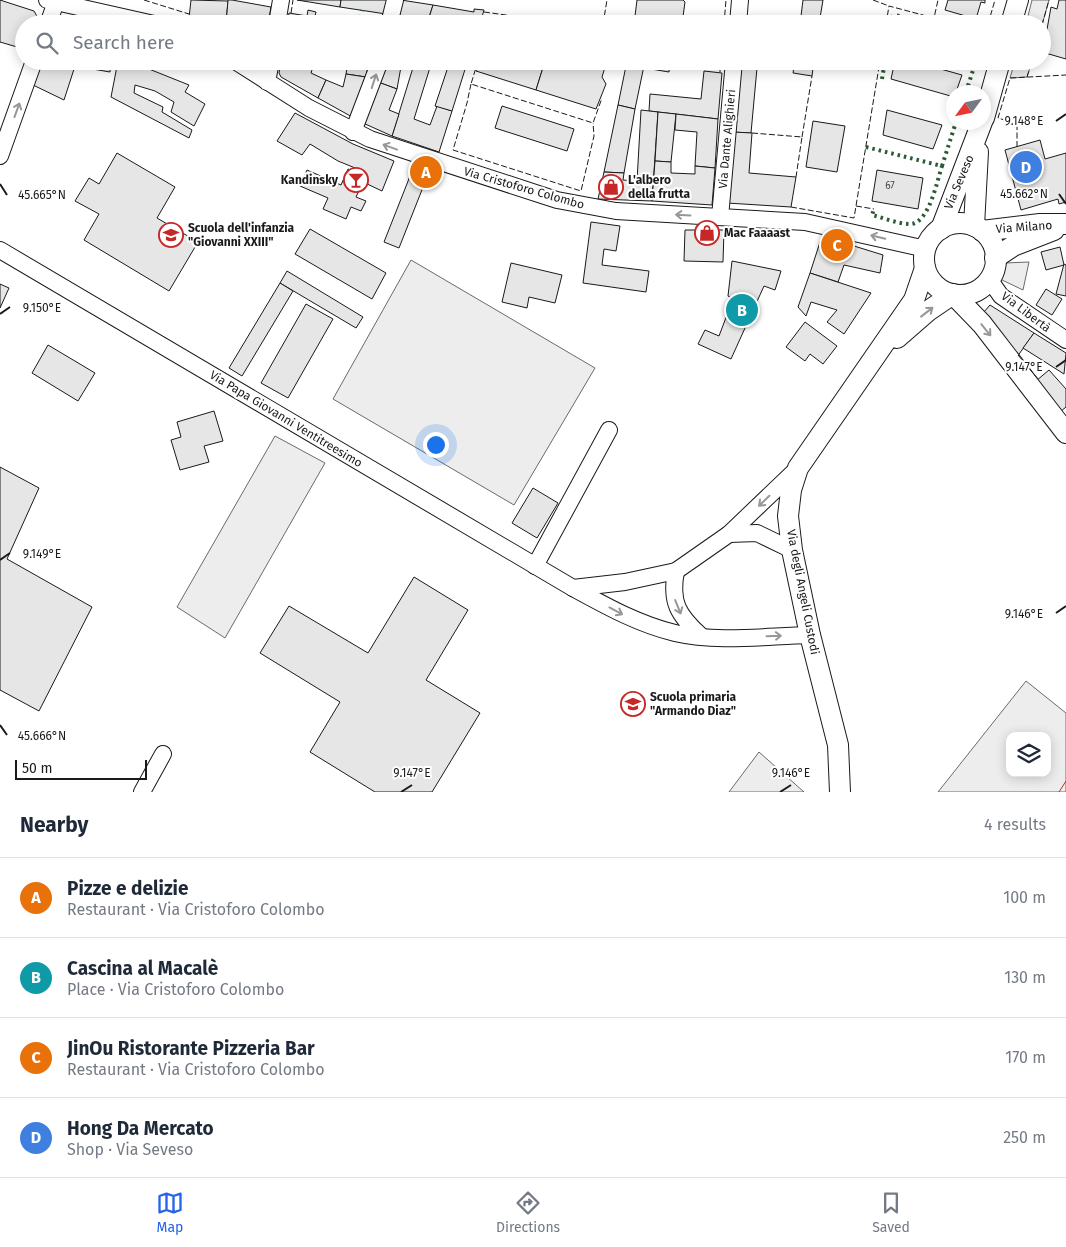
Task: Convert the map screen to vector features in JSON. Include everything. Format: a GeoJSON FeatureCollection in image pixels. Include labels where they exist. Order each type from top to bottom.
{"type":"FeatureCollection","features":[{"type":"Feature","properties":{"kind":"street"},"geometry":{"type":"LineString","coordinates":[[278,15],[281,0]]}},
{"type":"Feature","properties":{"kind":"street"},"geometry":{"type":"LineString","coordinates":[[391,15],[395,0]]}},
{"type":"Feature","properties":{"kind":"street"},"geometry":{"type":"LineString","coordinates":[[739,15],[740,0]]}},
{"type":"Feature","properties":{"kind":"street"},"geometry":{"type":"LineString","coordinates":[[1014,15],[1018,0]]}},
{"type":"Feature","properties":{"kind":"street"},"geometry":{"type":"LineString","coordinates":[[50,15],[52,1],[99,6],[126,15]]}},
{"type":"Feature","properties":{"kind":"street"},"geometry":{"type":"LineString","coordinates":[[0,156],[31,70]]}},
{"type":"Feature","properties":{"kind":"street","name":"Via Cristoforo Colombo"},"geometry":{"type":"LineString","coordinates":[[249,70],[354,132],[404,152],[577,205],[616,211],[812,223],[925,258]]}},
{"type":"Feature","properties":{"kind":"street"},"geometry":{"type":"LineString","coordinates":[[267,82],[270,70]]}},
{"type":"Feature","properties":{"kind":"street"},"geometry":{"type":"LineString","coordinates":[[354,132],[377,70]]}},
{"type":"Feature","properties":{"kind":"street","name":"Via Dante Alighieri"},"geometry":{"type":"LineString","coordinates":[[720,217],[733,70]]}},
{"type":"Feature","properties":{"kind":"street","name":"Via Seveso"},"geometry":{"type":"LineString","coordinates":[[991,91],[997,70]]}},
{"type":"Feature","properties":{"kind":"street","name":"Via Seveso"},"geometry":{"type":"LineString","coordinates":[[941,229],[979,130]]}},
{"type":"Feature","properties":{"kind":"street","name":"Via Seveso"},"geometry":{"type":"LineString","coordinates":[[978,229],[981,130]]}},
{"type":"Feature","properties":{"kind":"street"},"geometry":{"type":"LineString","coordinates":[[953,294],[975,292],[990,279],[996,258],[989,239],[978,229],[963,224],[941,229],[934,234],[925,258],[935,285],[953,294],[982,324],[1066,433]]}},
{"type":"Feature","properties":{"kind":"street","name":"Via Milano"},"geometry":{"type":"LineString","coordinates":[[978,229],[1066,224]]}},
{"type":"Feature","properties":{"kind":"street","name":"Via Milano"},"geometry":{"type":"LineString","coordinates":[[996,258],[1013,246],[1066,224]]}},
{"type":"Feature","properties":{"kind":"street","name":"Via Papa Giovanni Ventitreesimo"},"geometry":{"type":"LineString","coordinates":[[0,250],[535,566],[625,616],[676,633],[700,636],[810,636]]}},
{"type":"Feature","properties":{"kind":"street","name":"Via degli Angeli Custodi"},"geometry":{"type":"LineString","coordinates":[[840,792],[838,745],[810,636],[792,550],[788,516],[790,490],[798,468],[914,300],[925,258]]}},
{"type":"Feature","properties":{"kind":"street","name":"Via Libertà"},"geometry":{"type":"LineString","coordinates":[[990,279],[1001,296],[1066,340]]}},
{"type":"Feature","properties":{"kind":"street","name":"Via degli Angeli Custodi"},"geometry":{"type":"LineString","coordinates":[[877,355],[928,311],[953,294]]}},
{"type":"Feature","properties":{"kind":"street"},"geometry":{"type":"LineString","coordinates":[[535,566],[609,430]]}},
{"type":"Feature","properties":{"kind":"street"},"geometry":{"type":"LineString","coordinates":[[573,588],[625,582],[676,571],[730,534],[798,468]]}},
{"type":"Feature","properties":{"kind":"street"},"geometry":{"type":"LineString","coordinates":[[730,534],[757,533],[792,550]]}},
{"type":"Feature","properties":{"kind":"street"},"geometry":{"type":"LineString","coordinates":[[676,571],[673,590],[678,610],[700,636]]}},
{"type":"Feature","properties":{"kind":"street"},"geometry":{"type":"LineString","coordinates":[[142,792],[163,754]]}},
{"type":"Feature","properties":{"kind":"shaded area"},"geometry":{"type":"Polygon","coordinates":[[[1032,0],[1049,0],[1045,15],[1028,15],[1032,0]]]}},
{"type":"Feature","properties":{"kind":"shaded area"},"geometry":{"type":"Polygon","coordinates":[[[1012,70],[1029,70],[1027,77],[1010,78],[1012,70]]]}},
{"type":"Feature","properties":{"kind":"shaded area"},"geometry":{"type":"Polygon","coordinates":[[[411,260],[595,368],[514,505],[333,399],[411,260]]]}},
{"type":"Feature","properties":{"kind":"shaded area"},"geometry":{"type":"Polygon","coordinates":[[[1029,262],[1023,290],[1000,279],[1005,263],[1029,262]]]}},
{"type":"Feature","properties":{"kind":"shaded area"},"geometry":{"type":"Polygon","coordinates":[[[275,436],[325,463],[225,638],[177,607],[275,436]]]}},
{"type":"Feature","properties":{"kind":"shaded area"},"geometry":{"type":"Polygon","coordinates":[[[1026,681],[1066,713],[1066,792],[938,792],[1026,681]]]}},
{"type":"Feature","properties":{"kind":"shaded area"},"geometry":{"type":"Polygon","coordinates":[[[759,752],[804,792],[729,792],[759,752]]]}},
{"type":"Feature","properties":{"kind":"building"},"geometry":{"type":"Polygon","coordinates":[[[0,0],[34,11],[36,15],[15,15],[15,46],[0,42],[0,0]]]}},
{"type":"Feature","properties":{"kind":"building"},"geometry":{"type":"Polygon","coordinates":[[[191,0],[228,1],[227,15],[189,15],[191,0]]]}},
{"type":"Feature","properties":{"kind":"building"},"geometry":{"type":"Polygon","coordinates":[[[228,0],[271,7],[270,15],[227,15],[228,0]]]}},
{"type":"Feature","properties":{"kind":"building"},"geometry":{"type":"Polygon","coordinates":[[[297,0],[341,0],[340,7],[297,0]]]}},
{"type":"Feature","properties":{"kind":"building"},"geometry":{"type":"Polygon","coordinates":[[[341,0],[390,0],[386,14],[340,7],[341,0]]]}},
{"type":"Feature","properties":{"kind":"building"},"geometry":{"type":"Polygon","coordinates":[[[401,0],[433,5],[430,15],[397,15],[401,0]]]}},
{"type":"Feature","properties":{"kind":"building"},"geometry":{"type":"Polygon","coordinates":[[[637,0],[683,0],[685,2],[683,15],[635,15],[637,0]]]}},
{"type":"Feature","properties":{"kind":"building"},"geometry":{"type":"Polygon","coordinates":[[[803,0],[823,0],[820,15],[801,15],[803,0]]]}},
{"type":"Feature","properties":{"kind":"building"},"geometry":{"type":"Polygon","coordinates":[[[948,0],[985,0],[985,3],[981,2],[977,15],[962,15],[945,10],[948,0]]]}},
{"type":"Feature","properties":{"kind":"building"},"geometry":{"type":"Polygon","coordinates":[[[1059,0],[1066,0],[1066,59],[1051,55],[1050,15],[1051,7],[1057,9],[1059,0]]]}},
{"type":"Feature","properties":{"kind":"building"},"geometry":{"type":"Polygon","coordinates":[[[433,5],[474,12],[474,9],[484,10],[483,15],[430,15],[433,5]]]}},
{"type":"Feature","properties":{"kind":"building"},"geometry":{"type":"Polygon","coordinates":[[[308,10],[316,12],[315,15],[307,15],[308,10]]]}},
{"type":"Feature","properties":{"kind":"building"},"geometry":{"type":"Polygon","coordinates":[[[39,70],[74,70],[64,100],[33,85],[39,70]]]}},
{"type":"Feature","properties":{"kind":"building"},"geometry":{"type":"Polygon","coordinates":[[[116,70],[152,70],[189,85],[185,92],[205,104],[194,126],[171,112],[174,102],[155,91],[135,85],[134,93],[163,107],[162,112],[192,130],[189,138],[111,97],[116,70]]]}},
{"type":"Feature","properties":{"kind":"building"},"geometry":{"type":"Polygon","coordinates":[[[280,70],[312,70],[311,73],[326,80],[318,98],[281,77],[280,70]]]}},
{"type":"Feature","properties":{"kind":"building"},"geometry":{"type":"Polygon","coordinates":[[[347,70],[367,70],[366,77],[346,74],[347,70]]]}},
{"type":"Feature","properties":{"kind":"building"},"geometry":{"type":"Polygon","coordinates":[[[381,70],[400,70],[397,89],[378,82],[381,70]]]}},
{"type":"Feature","properties":{"kind":"building"},"geometry":{"type":"Polygon","coordinates":[[[412,70],[429,70],[414,119],[430,125],[437,106],[452,111],[439,152],[392,136],[412,70]]]}},
{"type":"Feature","properties":{"kind":"building"},"geometry":{"type":"Polygon","coordinates":[[[447,70],[465,70],[452,111],[435,106],[447,70]]]}},
{"type":"Feature","properties":{"kind":"building"},"geometry":{"type":"Polygon","coordinates":[[[476,70],[542,70],[536,90],[476,70]]]}},
{"type":"Feature","properties":{"kind":"building"},"geometry":{"type":"Polygon","coordinates":[[[542,70],[604,70],[602,77],[606,84],[596,109],[536,90],[542,70]]]}},
{"type":"Feature","properties":{"kind":"building"},"geometry":{"type":"Polygon","coordinates":[[[625,70],[643,70],[635,109],[618,105],[625,70]]]}},
{"type":"Feature","properties":{"kind":"building"},"geometry":{"type":"Polygon","coordinates":[[[738,70],[757,70],[751,133],[732,132],[738,70]]]}},
{"type":"Feature","properties":{"kind":"building"},"geometry":{"type":"Polygon","coordinates":[[[794,70],[813,70],[812,76],[793,73],[794,70]]]}},
{"type":"Feature","properties":{"kind":"building"},"geometry":{"type":"Polygon","coordinates":[[[893,70],[944,70],[962,75],[958,85],[946,85],[946,95],[891,79],[893,70]]]}},
{"type":"Feature","properties":{"kind":"building"},"geometry":{"type":"Polygon","coordinates":[[[704,71],[722,73],[718,119],[649,111],[650,94],[701,99],[704,71]]]}},
{"type":"Feature","properties":{"kind":"building"},"geometry":{"type":"Polygon","coordinates":[[[346,74],[366,77],[354,118],[318,98],[326,80],[343,87],[346,74]]]}},
{"type":"Feature","properties":{"kind":"building"},"geometry":{"type":"Polygon","coordinates":[[[378,82],[397,89],[389,110],[399,114],[392,136],[363,123],[378,82]]]}},
{"type":"Feature","properties":{"kind":"building"},"geometry":{"type":"Polygon","coordinates":[[[618,105],[635,109],[624,173],[604,172],[618,105]]]}},
{"type":"Feature","properties":{"kind":"building"},"geometry":{"type":"Polygon","coordinates":[[[502,106],[574,129],[567,151],[495,128],[502,106]]]}},
{"type":"Feature","properties":{"kind":"building"},"geometry":{"type":"Polygon","coordinates":[[[641,110],[658,112],[652,201],[598,199],[604,172],[624,173],[623,180],[637,181],[641,110]]]}},
{"type":"Feature","properties":{"kind":"building"},"geometry":{"type":"Polygon","coordinates":[[[887,110],[942,125],[933,149],[883,135],[887,110]]]}},
{"type":"Feature","properties":{"kind":"building"},"geometry":{"type":"Polygon","coordinates":[[[658,112],[676,114],[671,162],[655,161],[658,112]]]}},
{"type":"Feature","properties":{"kind":"building"},"geometry":{"type":"Polygon","coordinates":[[[295,113],[353,144],[394,161],[382,191],[363,182],[365,172],[338,161],[310,144],[302,155],[277,141],[295,113]]]}},
{"type":"Feature","properties":{"kind":"building"},"geometry":{"type":"Polygon","coordinates":[[[676,114],[718,119],[715,168],[695,166],[697,132],[675,130],[676,114]]]}},
{"type":"Feature","properties":{"kind":"building"},"geometry":{"type":"Polygon","coordinates":[[[813,121],[845,126],[837,172],[806,167],[813,121]]]}},
{"type":"Feature","properties":{"kind":"building"},"geometry":{"type":"Polygon","coordinates":[[[733,132],[752,133],[749,173],[796,177],[791,207],[727,203],[733,132]]]}},
{"type":"Feature","properties":{"kind":"building"},"geometry":{"type":"Polygon","coordinates":[[[1040,140],[1045,159],[1066,153],[1066,202],[1059,204],[1058,199],[1021,210],[1005,150],[1040,140]]]}},
{"type":"Feature","properties":{"kind":"building"},"geometry":{"type":"Polygon","coordinates":[[[117,153],[175,187],[157,218],[198,242],[169,291],[84,240],[99,214],[75,201],[89,178],[99,184],[117,153]]]}},
{"type":"Feature","properties":{"kind":"building"},"geometry":{"type":"Polygon","coordinates":[[[655,161],[671,162],[671,173],[695,174],[695,166],[715,168],[712,205],[652,201],[655,161]]]}},
{"type":"Feature","properties":{"kind":"building"},"geometry":{"type":"Polygon","coordinates":[[[414,166],[429,172],[399,248],[384,242],[414,166]]]}},
{"type":"Feature","properties":{"kind":"building"},"geometry":{"type":"Polygon","coordinates":[[[348,169],[357,173],[355,178],[363,182],[356,197],[366,201],[361,211],[351,207],[346,219],[323,209],[328,198],[300,186],[307,170],[341,185],[348,169]]]}},
{"type":"Feature","properties":{"kind":"building"},"geometry":{"type":"Polygon","coordinates":[[[877,170],[923,178],[918,209],[872,201],[877,170]]]}},
{"type":"Feature","properties":{"kind":"building"},"geometry":{"type":"Polygon","coordinates":[[[591,222],[620,226],[616,251],[604,249],[602,265],[649,271],[646,292],[583,283],[591,222]]]}},
{"type":"Feature","properties":{"kind":"building"},"geometry":{"type":"Polygon","coordinates":[[[310,229],[386,273],[372,299],[295,254],[310,229]]]}},
{"type":"Feature","properties":{"kind":"building"},"geometry":{"type":"Polygon","coordinates":[[[685,230],[724,230],[723,262],[684,261],[685,230]]]}},
{"type":"Feature","properties":{"kind":"building"},"geometry":{"type":"Polygon","coordinates":[[[822,236],[883,255],[880,273],[844,265],[838,282],[810,273],[822,236]]]}},
{"type":"Feature","properties":{"kind":"building"},"geometry":{"type":"Polygon","coordinates":[[[1060,247],[1064,265],[1046,270],[1041,252],[1060,247]]]}},
{"type":"Feature","properties":{"kind":"building"},"geometry":{"type":"Polygon","coordinates":[[[732,261],[781,271],[775,290],[764,286],[731,359],[698,344],[705,330],[719,336],[733,299],[728,296],[732,261]]]}},
{"type":"Feature","properties":{"kind":"building"},"geometry":{"type":"Polygon","coordinates":[[[511,263],[562,275],[555,303],[529,297],[527,308],[502,302],[511,263]]]}},
{"type":"Feature","properties":{"kind":"building"},"geometry":{"type":"Polygon","coordinates":[[[1064,264],[1066,265],[1066,296],[1056,294],[1064,264]]]}},
{"type":"Feature","properties":{"kind":"building"},"geometry":{"type":"Polygon","coordinates":[[[287,271],[363,317],[356,328],[280,283],[287,271]]]}},
{"type":"Feature","properties":{"kind":"building"},"geometry":{"type":"Polygon","coordinates":[[[810,273],[871,293],[844,334],[827,322],[837,310],[811,302],[806,316],[798,307],[810,273]]]}},
{"type":"Feature","properties":{"kind":"building"},"geometry":{"type":"Polygon","coordinates":[[[280,283],[293,291],[242,376],[229,368],[280,283]]]}},
{"type":"Feature","properties":{"kind":"building"},"geometry":{"type":"Polygon","coordinates":[[[0,284],[9,288],[0,308],[0,284]]]}},
{"type":"Feature","properties":{"kind":"building"},"geometry":{"type":"Polygon","coordinates":[[[1046,289],[1062,299],[1052,315],[1036,305],[1046,289]]]}},
{"type":"Feature","properties":{"kind":"building"},"geometry":{"type":"Polygon","coordinates":[[[306,304],[333,319],[288,398],[261,383],[306,304]]]}},
{"type":"Feature","properties":{"kind":"building"},"geometry":{"type":"Polygon","coordinates":[[[990,305],[1034,333],[1017,357],[984,312],[990,305]]]}},
{"type":"Feature","properties":{"kind":"building"},"geometry":{"type":"Polygon","coordinates":[[[805,322],[837,346],[823,364],[810,354],[805,361],[786,347],[805,322]]]}},
{"type":"Feature","properties":{"kind":"building"},"geometry":{"type":"Polygon","coordinates":[[[1034,333],[1066,353],[1064,374],[1023,348],[1034,333]]]}},
{"type":"Feature","properties":{"kind":"building"},"geometry":{"type":"Polygon","coordinates":[[[48,345],[95,373],[78,401],[32,373],[48,345]]]}},
{"type":"Feature","properties":{"kind":"building"},"geometry":{"type":"Polygon","coordinates":[[[1049,370],[1066,389],[1066,407],[1060,412],[1036,381],[1049,370]]]}},
{"type":"Feature","properties":{"kind":"building"},"geometry":{"type":"Polygon","coordinates":[[[214,411],[223,441],[204,446],[209,462],[180,470],[171,440],[181,437],[177,422],[214,411]]]}},
{"type":"Feature","properties":{"kind":"building"},"geometry":{"type":"Polygon","coordinates":[[[0,467],[39,488],[7,559],[92,607],[39,711],[0,690],[0,467]]]}},
{"type":"Feature","properties":{"kind":"building"},"geometry":{"type":"Polygon","coordinates":[[[533,488],[558,503],[537,538],[512,523],[533,488]]]}},
{"type":"Feature","properties":{"kind":"building"},"geometry":{"type":"Polygon","coordinates":[[[414,577],[468,610],[426,680],[480,713],[432,792],[375,792],[310,752],[340,702],[260,653],[289,606],[368,653],[414,577]]]}},
{"type":"Feature","properties":{"kind":"hedge"},"geometry":{"type":"LineString","coordinates":[[361,15],[362,10]]}},
{"type":"Feature","properties":{"kind":"hedge"},"geometry":{"type":"LineString","coordinates":[[882,79],[884,70]]}},
{"type":"Feature","properties":{"kind":"hedge"},"geometry":{"type":"LineString","coordinates":[[968,85],[973,70]]}},
{"type":"Feature","properties":{"kind":"hedge"},"geometry":{"type":"LineString","coordinates":[[942,166],[953,130]]}},
{"type":"Feature","properties":{"kind":"hedge"},"geometry":{"type":"LineString","coordinates":[[866,147],[942,166],[927,210],[917,222],[910,224],[901,223],[872,215],[874,209]]}},
{"type":"Feature","properties":{"kind":"fence"},"geometry":{"type":"LineString","coordinates":[[144,0],[189,14]]}},
{"type":"Feature","properties":{"kind":"fence"},"geometry":{"type":"LineString","coordinates":[[291,13],[293,0]]}},
{"type":"Feature","properties":{"kind":"fence"},"geometry":{"type":"LineString","coordinates":[[604,15],[607,0]]}},
{"type":"Feature","properties":{"kind":"fence"},"geometry":{"type":"LineString","coordinates":[[725,15],[726,0]]}},
{"type":"Feature","properties":{"kind":"fence"},"geometry":{"type":"LineString","coordinates":[[873,0],[889,6]]}},
{"type":"Feature","properties":{"kind":"fence"},"geometry":{"type":"LineString","coordinates":[[935,15],[938,0]]}},
{"type":"Feature","properties":{"kind":"fence"},"geometry":{"type":"LineString","coordinates":[[991,15],[995,0]]}},
{"type":"Feature","properties":{"kind":"fence"},"geometry":{"type":"LineString","coordinates":[[1045,15],[1049,0]]}},
{"type":"Feature","properties":{"kind":"fence"},"geometry":{"type":"LineString","coordinates":[[888,15],[889,6],[923,15]]}},
{"type":"Feature","properties":{"kind":"fence"},"geometry":{"type":"LineString","coordinates":[[484,12],[506,15]]}},
{"type":"Feature","properties":{"kind":"fence"},"geometry":{"type":"LineString","coordinates":[[475,70],[471,84],[593,123],[602,98]]}},
{"type":"Feature","properties":{"kind":"fence"},"geometry":{"type":"LineString","coordinates":[[791,207],[854,218],[879,70]]}},
{"type":"Feature","properties":{"kind":"fence"},"geometry":{"type":"LineString","coordinates":[[1027,77],[1029,70]]}},
{"type":"Feature","properties":{"kind":"fence"},"geometry":{"type":"LineString","coordinates":[[1017,147],[1017,124],[998,118],[1010,78],[1066,75]]}},
{"type":"Feature","properties":{"kind":"fence"},"geometry":{"type":"LineString","coordinates":[[802,137],[812,76]]}},
{"type":"Feature","properties":{"kind":"fence"},"geometry":{"type":"LineString","coordinates":[[471,84],[453,150],[581,191],[594,136],[593,123]]}},
{"type":"Feature","properties":{"kind":"fence"},"geometry":{"type":"LineString","coordinates":[[752,133],[802,137],[796,177]]}},
{"type":"Feature","properties":{"kind":"fence"},"geometry":{"type":"LineString","coordinates":[[856,206],[874,209]]}},
{"type":"Feature","properties":{"kind":"fence"},"geometry":{"type":"LineString","coordinates":[[1018,355],[1038,379]]}},
{"type":"Feature","properties":{"kind":"power"},"geometry":{"type":"LineString","coordinates":[[1059,792],[1066,781]]}},
{"type":"Feature","properties":{"kind":"place","name":"Hong Da Mercato"},"geometry":{"type":"Point","coordinates":[1026,167]}},
{"type":"Feature","properties":{"kind":"place","name":"Pizze e delizie"},"geometry":{"type":"Point","coordinates":[426,172]}},
{"type":"Feature","properties":{"kind":"place","name":"Kandinsky"},"geometry":{"type":"Point","coordinates":[356,180]}},
{"type":"Feature","properties":{"kind":"place","name":"L'albero della frutta"},"geometry":{"type":"Point","coordinates":[611,187]}},
{"type":"Feature","properties":{"kind":"place","name":"Mac Faaaast"},"geometry":{"type":"Point","coordinates":[707,233]}},
{"type":"Feature","properties":{"kind":"place","name":"Scuola dell'infanzia \"Giovanni XXIII\""},"geometry":{"type":"Point","coordinates":[171,235]}},
{"type":"Feature","properties":{"kind":"place","name":"JinOu Ristorante Pizzeria Bar"},"geometry":{"type":"Point","coordinates":[837,245]}},
{"type":"Feature","properties":{"kind":"place","name":"Cascina al Macalè"},"geometry":{"type":"Point","coordinates":[742,310]}},
{"type":"Feature","properties":{"kind":"place","name":"Scuola primaria \"Armando Diaz\""},"geometry":{"type":"Point","coordinates":[633,704]}}]}
